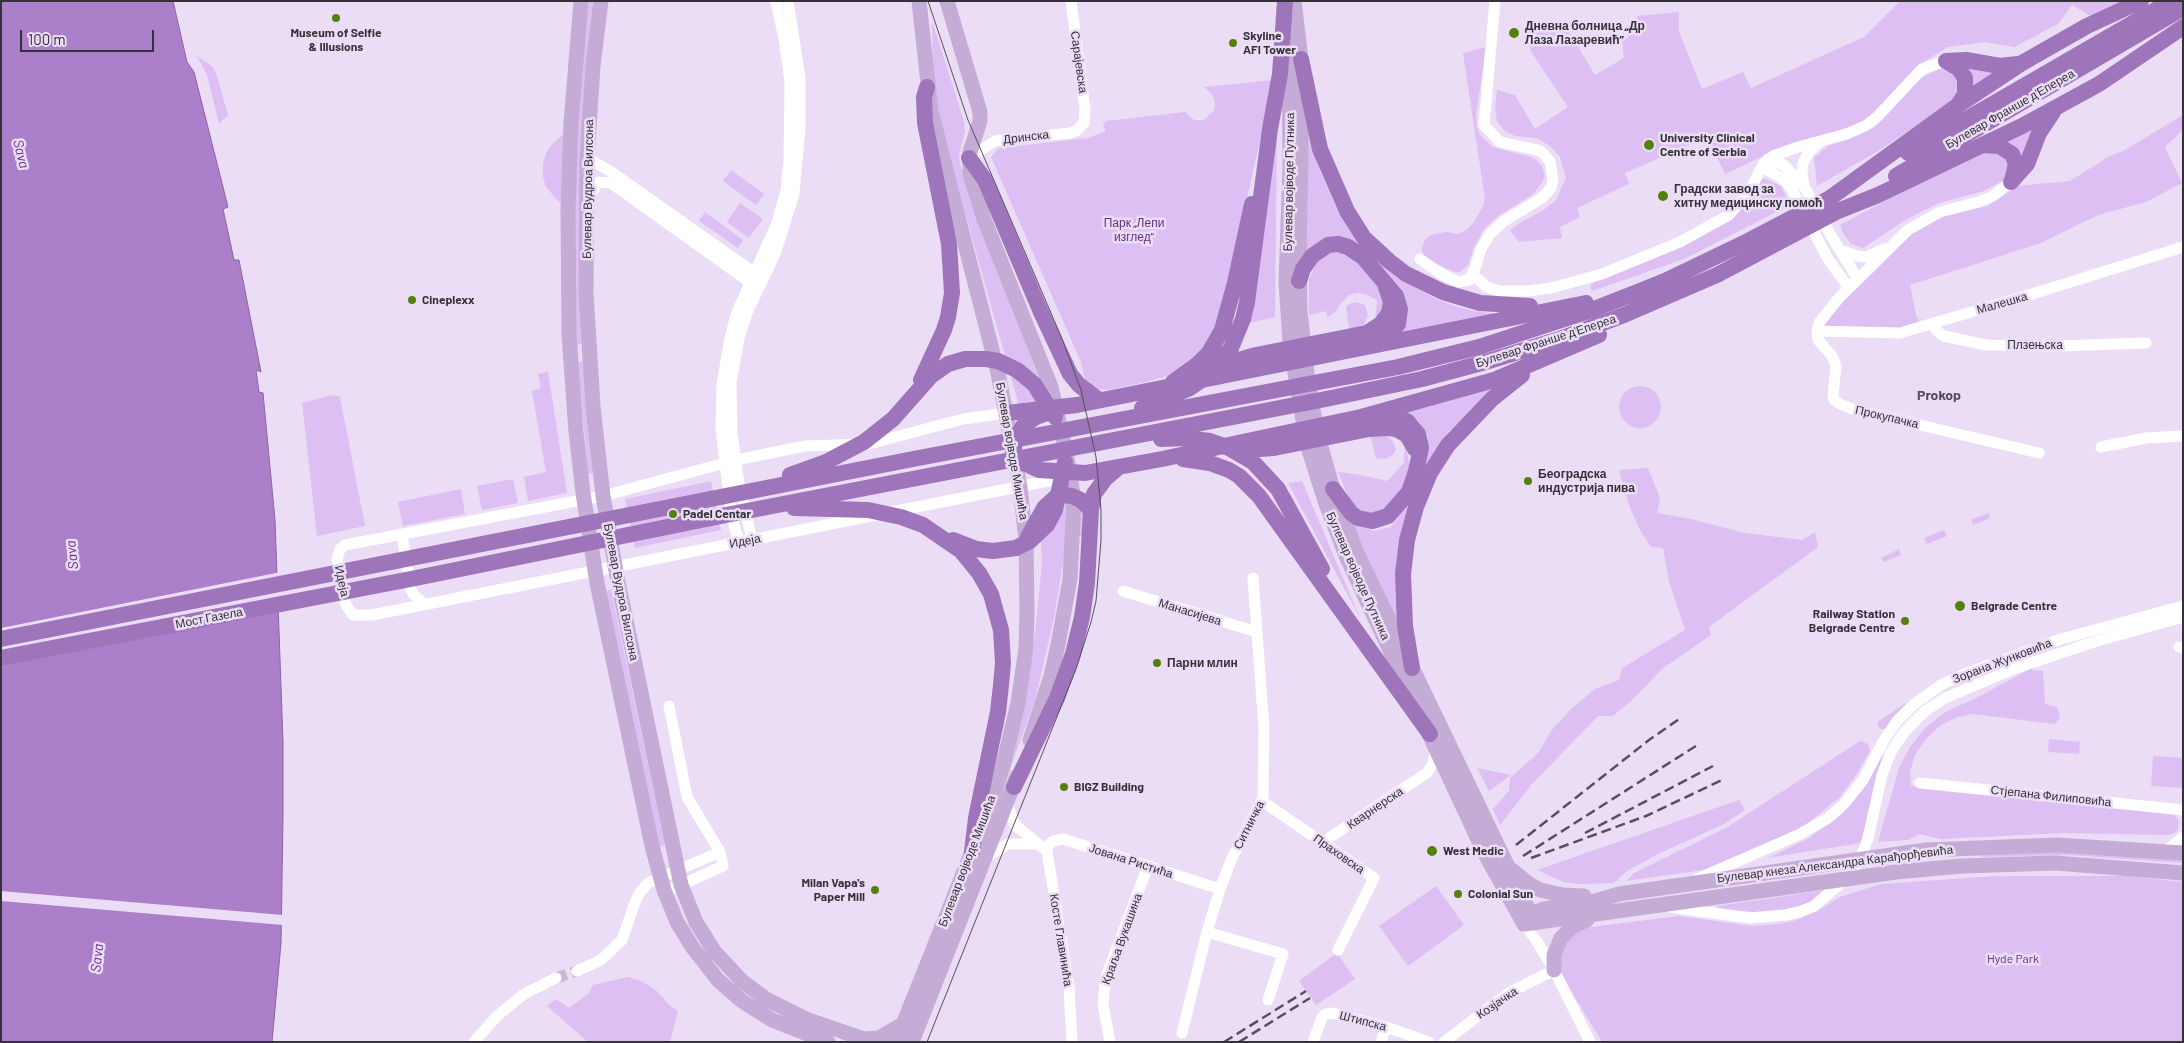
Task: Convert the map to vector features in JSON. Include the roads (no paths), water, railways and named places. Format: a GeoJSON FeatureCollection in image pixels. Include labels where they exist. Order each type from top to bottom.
{"type":"FeatureCollection","features":[{"type":"Feature","properties":{"kind":"highway"},"geometry":{"type":"LineString","coordinates":[[1104,423],[1190,388],[1218,366],[1231,348],[1248,302],[1270,129],[1280,74],[1286,1]]}},
{"type":"Feature","properties":{"kind":"highway"},"geometry":{"type":"LineString","coordinates":[[1830,207],[1957,106],[2022,63],[2087,26],[2140,1]]}},
{"type":"Feature","properties":{"kind":"highway","name":"Булевар Франше д'Епереа"},"geometry":{"type":"LineString","coordinates":[[1830,207],[2171,1]]}},
{"type":"Feature","properties":{"kind":"highway","name":"Булевар Франше д'Епереа"},"geometry":{"type":"LineString","coordinates":[[1104,423],[1358,374],[1479,347],[1589,311],[1802,221],[1830,207],[2183,8]]}},
{"type":"Feature","properties":{"kind":"highway"},"geometry":{"type":"LineString","coordinates":[[1830,207],[1878,195],[2057,108],[2099,84],[2183,27]]}},
{"type":"Feature","properties":{"kind":"highway"},"geometry":{"type":"LineString","coordinates":[[1301,59],[1320,149],[1327,169],[1356,225],[1377,250],[1395,266],[1420,282],[1459,298],[1503,306],[1565,307]]}},
{"type":"Feature","properties":{"kind":"highway"},"geometry":{"type":"LineString","coordinates":[[1946,61],[1966,60],[2000,66],[2022,63]]}},
{"type":"Feature","properties":{"kind":"highway"},"geometry":{"type":"LineString","coordinates":[[1946,61],[1959,69],[1966,82],[1965,94],[1957,106]]}},
{"type":"Feature","properties":{"kind":"highway"},"geometry":{"type":"LineString","coordinates":[[915,393],[939,344],[951,306],[950,256],[925,123],[924,96],[927,87]]}},
{"type":"Feature","properties":{"kind":"highway"},"geometry":{"type":"LineString","coordinates":[[2011,182],[2023,170],[2039,133],[2057,108]]}},
{"type":"Feature","properties":{"kind":"highway"},"geometry":{"type":"LineString","coordinates":[[1166,388],[1204,358],[1214,346],[1222,330],[1235,283],[1260,166],[1270,129]]}},
{"type":"Feature","properties":{"kind":"highway"},"geometry":{"type":"LineString","coordinates":[[1983,145],[1999,146],[2012,154],[2016,164],[2011,182]]}},
{"type":"Feature","properties":{"kind":"highway"},"geometry":{"type":"LineString","coordinates":[[969,158],[985,180],[1040,310],[1070,374],[1079,385],[1098,400]]}},
{"type":"Feature","properties":{"kind":"highway","name":"Булевар Франше д'Епереа"},"geometry":{"type":"LineString","coordinates":[[1104,441],[1436,376],[1560,339],[1624,315],[1717,275],[1802,221]]}},
{"type":"Feature","properties":{"kind":"highway"},"geometry":{"type":"LineString","coordinates":[[1292,281],[1316,252],[1328,245],[1338,244],[1351,248],[1363,257],[1398,299],[1400,316],[1398,324],[1388,335],[1368,348]]}},
{"type":"Feature","properties":{"kind":"highway"},"geometry":{"type":"LineString","coordinates":[[1229,448],[1245,450],[1274,448],[1365,423],[1494,380],[1669,304],[1717,275]]}},
{"type":"Feature","properties":{"kind":"highway"},"geometry":{"type":"LineString","coordinates":[[1218,366],[1256,355],[1367,333],[1386,319],[1390,302],[1385,284]]}},
{"type":"Feature","properties":{"kind":"highway"},"geometry":{"type":"LineString","coordinates":[[1007,413],[1060,408],[1166,388],[1368,348],[1479,323],[1630,295]]}},
{"type":"Feature","properties":{"kind":"highway"},"geometry":{"type":"LineString","coordinates":[[1412,668],[1405,626],[1403,574],[1410,523],[1422,491],[1448,445],[1471,419],[1517,378],[1551,356]]}},
{"type":"Feature","properties":{"kind":"highway"},"geometry":{"type":"LineString","coordinates":[[751,492],[774,480],[826,462],[864,442],[893,419],[936,371],[955,361],[975,358],[998,361],[1016,370],[1034,384],[1060,425]]}},
{"type":"Feature","properties":{"kind":"highway"},"geometry":{"type":"LineString","coordinates":[[1060,408],[1036,416],[1023,426],[1016,438],[1013,452],[1020,461],[1039,470],[1085,473],[1365,423],[1403,432],[1411,440],[1418,462],[1409,492],[1395,510],[1380,519],[1372,521],[1358,518],[1329,495]]}},
{"type":"Feature","properties":{"kind":"highway","name":"Мост Газела"},"geometry":{"type":"LineString","coordinates":[[1,639],[616,517],[1104,423]]}},
{"type":"Feature","properties":{"kind":"highway"},"geometry":{"type":"LineString","coordinates":[[1104,441],[1195,439],[1210,441],[1229,448],[1253,462],[1278,489],[1291,510],[1354,628]]}},
{"type":"Feature","properties":{"kind":"highway","name":"Мост Газела"},"geometry":{"type":"LineString","coordinates":[[1,658],[416,578],[774,505],[1104,441]]}},
{"type":"Feature","properties":{"kind":"highway"},"geometry":{"type":"LineString","coordinates":[[774,505],[804,510],[868,510],[901,516],[923,525],[940,535],[976,549],[993,551],[1016,548],[1030,541],[1047,525],[1055,510],[1066,452]]}},
{"type":"Feature","properties":{"kind":"highway"},"geometry":{"type":"LineString","coordinates":[[1168,458],[1216,465],[1239,476],[1246,483],[1272,513],[1433,742]]}},
{"type":"Feature","properties":{"kind":"highway"},"geometry":{"type":"LineString","coordinates":[[1014,787],[1057,698],[1073,654],[1087,583],[1092,501],[1105,479],[1119,468]]}},
{"type":"Feature","properties":{"kind":"highway"},"geometry":{"type":"LineString","coordinates":[[1026,540],[1040,514],[1056,497],[1063,495],[1072,496],[1081,500],[1091,510]]}},
{"type":"Feature","properties":{"kind":"highway"},"geometry":{"type":"LineString","coordinates":[[940,535],[971,562],[996,606],[1001,630],[1003,663],[998,712],[976,818],[979,854]]}},
{"type":"Feature","properties":{"kind":"main road","name":"Булевар Вудроа Вилсона"},"geometry":{"type":"LineString","coordinates":[[581,1],[571,124],[567,285],[575,414],[584,500],[595,572],[648,827],[665,892],[685,937],[718,980],[742,1001],[772,1020],[828,1042]]}},
{"type":"Feature","properties":{"kind":"main road","name":"Булевар Вудроа Вилсона"},"geometry":{"type":"LineString","coordinates":[[601,1],[592,66],[587,158],[588,340],[603,496],[681,885],[696,922],[714,950],[742,981],[766,999],[806,1019],[864,1039],[886,1036],[903,1024]]}},
{"type":"Feature","properties":{"kind":"main road","name":"Булевар војводе Мишића"},"geometry":{"type":"LineString","coordinates":[[912,1042],[979,854],[1018,703],[1026,648],[1026,540],[1020,487],[998,373],[931,111],[919,1]]}},
{"type":"Feature","properties":{"kind":"main road"},"geometry":{"type":"LineString","coordinates":[[946,1],[980,112],[980,121],[969,158]]}},
{"type":"Feature","properties":{"kind":"main road","name":"Булевар војводе Путника"},"geometry":{"type":"LineString","coordinates":[[1286,1],[1290,107],[1292,281],[1329,495],[1347,558],[1433,742],[1492,866],[1528,920]]}},
{"type":"Feature","properties":{"kind":"main road","name":"Булевар војводе Путника"},"geometry":{"type":"LineString","coordinates":[[1292,281],[1301,59],[1294,1]]}},
{"type":"Feature","properties":{"kind":"main road","name":"Булевар војводе Мишића"},"geometry":{"type":"LineString","coordinates":[[896,1042],[979,854],[1007,804],[1014,787],[1053,668],[1070,579],[1074,542],[1074,500],[1066,452],[1051,387],[984,219],[970,174],[969,158]]}},
{"type":"Feature","properties":{"kind":"main road","name":"Булевар војводе Путника"},"geometry":{"type":"LineString","coordinates":[[1329,495],[1507,865],[1528,920]]}},
{"type":"Feature","properties":{"kind":"main road","name":"Булевар кнеза Александра Карађорђевића"},"geometry":{"type":"LineString","coordinates":[[1528,920],[1543,909],[1595,901],[1619,894],[1892,854],[1961,848],[2057,845],[2183,853]]}},
{"type":"Feature","properties":{"kind":"main road"},"geometry":{"type":"LineString","coordinates":[[1961,848],[1962,866]]}},
{"type":"Feature","properties":{"kind":"main road","name":"Булевар кнеза Александра Карађорђевића"},"geometry":{"type":"LineString","coordinates":[[1528,920],[1600,914],[1896,872],[1962,866],[2055,864],[2183,873]]}},
{"type":"Feature","properties":{"kind":"main road"},"geometry":{"type":"LineString","coordinates":[[1507,865],[1527,883],[1540,890],[1572,896],[1619,894]]}},
{"type":"Feature","properties":{"kind":"main road"},"geometry":{"type":"LineString","coordinates":[[1554,970],[1554,955],[1561,938],[1572,927],[1600,914]]}},
{"type":"Feature","properties":{"kind":"street"},"geometry":{"type":"LineString","coordinates":[[739,542],[732,518],[730,461],[733,362],[756,280],[783,205],[790,161],[788,68],[776,1]]}},
{"type":"Feature","properties":{"kind":"street"},"geometry":{"type":"LineString","coordinates":[[756,280],[775,254],[794,194],[799,148],[800,78],[788,1]]}},
{"type":"Feature","properties":{"kind":"street","name":"Сарајевска"},"geometry":{"type":"LineString","coordinates":[[1071,1],[1085,109],[1084,123]]}},
{"type":"Feature","properties":{"kind":"street"},"geometry":{"type":"LineString","coordinates":[[1420,259],[1440,273],[1458,282],[1469,280],[1481,249],[1490,234],[1504,220],[1542,198],[1551,188],[1553,182],[1550,162],[1543,154],[1537,150],[1500,142],[1484,125],[1495,1]]}},
{"type":"Feature","properties":{"kind":"street"},"geometry":{"type":"LineString","coordinates":[[2156,46],[2171,43],[2183,37]]}},
{"type":"Feature","properties":{"kind":"street"},"geometry":{"type":"LineString","coordinates":[[1472,274],[1488,287],[1499,291],[1560,286],[1602,274],[1680,242],[1724,219],[1740,204],[1765,163],[1777,154],[1846,134],[1870,124],[1922,69],[1946,61]]}},
{"type":"Feature","properties":{"kind":"street","name":"Дринска"},"geometry":{"type":"LineString","coordinates":[[969,158],[995,141],[1070,133],[1076,131],[1084,123]]}},
{"type":"Feature","properties":{"kind":"street"},"geometry":{"type":"LineString","coordinates":[[1805,188],[1802,174],[1805,158],[1815,147],[1827,139]]}},
{"type":"Feature","properties":{"kind":"street"},"geometry":{"type":"LineString","coordinates":[[1791,188],[1789,168],[1798,147]]}},
{"type":"Feature","properties":{"kind":"street"},"geometry":{"type":"LineString","coordinates":[[587,158],[610,171],[756,280]]}},
{"type":"Feature","properties":{"kind":"street"},"geometry":{"type":"LineString","coordinates":[[1765,163],[1776,160],[1789,168],[1805,188],[1858,279]]}},
{"type":"Feature","properties":{"kind":"street"},"geometry":{"type":"LineString","coordinates":[[1765,163],[1791,188],[1828,259],[1849,288]]}},
{"type":"Feature","properties":{"kind":"street"},"geometry":{"type":"LineString","coordinates":[[586,203],[598,182],[611,183],[756,280]]}},
{"type":"Feature","properties":{"kind":"street"},"geometry":{"type":"LineString","coordinates":[[1817,331],[1819,323],[1849,288],[1916,224],[1932,215],[1985,200],[1998,193],[2011,182]]}},
{"type":"Feature","properties":{"kind":"street"},"geometry":{"type":"LineString","coordinates":[[1840,250],[1857,256],[1866,256],[1894,243]]}},
{"type":"Feature","properties":{"kind":"street","name":"Малешка"},"geometry":{"type":"LineString","coordinates":[[1817,331],[1893,333],[2029,296],[2183,247]]}},
{"type":"Feature","properties":{"kind":"street","name":"Плзењска"},"geometry":{"type":"LineString","coordinates":[[1932,323],[1938,332],[1944,336],[1986,345],[2059,346],[2146,343]]}},
{"type":"Feature","properties":{"kind":"street","name":"Прокупачка"},"geometry":{"type":"LineString","coordinates":[[1817,331],[1818,340],[1832,356],[1836,366],[1833,395],[1834,400],[1840,404],[1852,409],[2039,453]]}},
{"type":"Feature","properties":{"kind":"street","name":"Идеја"},"geometry":{"type":"LineString","coordinates":[[1007,413],[963,418],[869,444],[805,446],[730,461],[603,496],[345,545],[340,549],[337,560],[346,605],[349,610],[358,616],[595,572],[1085,473]]}},
{"type":"Feature","properties":{"kind":"street"},"geometry":{"type":"LineString","coordinates":[[2101,447],[2146,438],[2183,436]]}},
{"type":"Feature","properties":{"kind":"street"},"geometry":{"type":"LineString","coordinates":[[730,461],[752,540]]}},
{"type":"Feature","properties":{"kind":"street"},"geometry":{"type":"LineString","coordinates":[[402,535],[411,590],[425,604]]}},
{"type":"Feature","properties":{"kind":"street","name":"Ситничка"},"geometry":{"type":"LineString","coordinates":[[1182,1034],[1207,932],[1220,889],[1240,842],[1262,801],[1264,729],[1254,578]]}},
{"type":"Feature","properties":{"kind":"street","name":"Манасијева"},"geometry":{"type":"LineString","coordinates":[[1124,591],[1257,632]]}},
{"type":"Feature","properties":{"kind":"street","name":"Зорана Жунковића"},"geometry":{"type":"LineString","coordinates":[[1686,884],[1785,841],[1828,819],[1844,804],[1863,780],[1884,740],[1897,722],[1918,700],[1941,685],[1962,675],[2061,639],[2183,606]]}},
{"type":"Feature","properties":{"kind":"street","name":"Зорана Жунковића"},"geometry":{"type":"LineString","coordinates":[[1657,906],[1750,918],[1785,915],[1814,906],[1848,877],[1860,860],[1868,838],[1877,794],[1888,760],[1900,738],[1913,722],[1945,698],[2050,656],[2183,617]]}},
{"type":"Feature","properties":{"kind":"street"},"geometry":{"type":"LineString","coordinates":[[665,892],[723,866],[720,852],[687,797],[681,777],[669,706]]}},
{"type":"Feature","properties":{"kind":"street"},"geometry":{"type":"LineString","coordinates":[[1433,742],[1433,763],[1427,773],[1440,774],[1452,782]]}},
{"type":"Feature","properties":{"kind":"street","name":"Кварнерска"},"geometry":{"type":"LineString","coordinates":[[1323,842],[1427,773]]}},
{"type":"Feature","properties":{"kind":"street","name":"Стјепана Филиповића"},"geometry":{"type":"LineString","coordinates":[[1920,783],[2183,810]]}},
{"type":"Feature","properties":{"kind":"street","name":"Праховска"},"geometry":{"type":"LineString","coordinates":[[1262,801],[1374,878],[1338,950]]}},
{"type":"Feature","properties":{"kind":"street"},"geometry":{"type":"LineString","coordinates":[[1007,804],[1015,825],[1041,846]]}},
{"type":"Feature","properties":{"kind":"street"},"geometry":{"type":"LineString","coordinates":[[2166,852],[2183,837]]}},
{"type":"Feature","properties":{"kind":"street","name":"Јована Ристића"},"geometry":{"type":"LineString","coordinates":[[1041,846],[1063,839],[1220,889]]}},
{"type":"Feature","properties":{"kind":"street"},"geometry":{"type":"LineString","coordinates":[[979,854],[1008,844],[1041,846]]}},
{"type":"Feature","properties":{"kind":"street","name":"Косте Главинића"},"geometry":{"type":"LineString","coordinates":[[1041,846],[1048,857],[1069,988],[1072,1042]]}},
{"type":"Feature","properties":{"kind":"street"},"geometry":{"type":"LineString","coordinates":[[577,971],[601,960],[616,946],[624,935],[639,894],[648,883],[720,852]]}},
{"type":"Feature","properties":{"kind":"street","name":"Краља Вукашина"},"geometry":{"type":"LineString","coordinates":[[1110,1042],[1103,1004],[1106,977],[1148,866]]}},
{"type":"Feature","properties":{"kind":"street","name":"Булевар војводе Путника"},"geometry":{"type":"LineString","coordinates":[[1528,920],[1536,940],[1554,970],[1590,1042]]}},
{"type":"Feature","properties":{"kind":"street"},"geometry":{"type":"LineString","coordinates":[[1207,932],[1283,954],[1268,1000]]}},
{"type":"Feature","properties":{"kind":"street","name":"Козјачка"},"geometry":{"type":"LineString","coordinates":[[1444,1042],[1507,994],[1554,970]]}},
{"type":"Feature","properties":{"kind":"street"},"geometry":{"type":"LineString","coordinates":[[474,1042],[497,1016],[524,994],[556,978]]}},
{"type":"Feature","properties":{"kind":"street","name":"Штипска"},"geometry":{"type":"LineString","coordinates":[[1313,1042],[1319,1023],[1326,1014],[1333,1013],[1386,1027],[1429,1042]]}},
{"type":"Feature","properties":{"kind":"street"},"geometry":{"type":"LineString","coordinates":[[1381,1042],[1386,1027]]}},
{"type":"Feature","properties":{"kind":"water","name":"Sava"},"geometry":{"type":"Polygon","coordinates":[[[1,1],[173,1],[187,62],[194,72],[228,207],[223,209],[234,260],[239,260],[261,372],[256,370],[259,392],[263,393],[275,520],[283,742],[283,816],[281,943],[272,1042],[1,1042],[1,1]]]}},
{"type":"Feature","properties":{"kind":"tunnel"},"geometry":{"type":"LineString","coordinates":[[556,978],[577,971]]}},
{"type":"Feature","properties":{"kind":"tram line"},"geometry":{"type":"LineString","coordinates":[[927,1042],[1076,669],[1096,601],[1101,540],[1101,510],[1096,457],[1081,390],[1063,341],[968,120],[928,1]]}},
{"type":"Feature","properties":{"kind":"railway"},"geometry":{"type":"LineString","coordinates":[[1516,845],[1649,740],[1682,717]]}},
{"type":"Feature","properties":{"kind":"railway"},"geometry":{"type":"LineString","coordinates":[[1523,856],[1699,744]]}},
{"type":"Feature","properties":{"kind":"railway"},"geometry":{"type":"LineString","coordinates":[[1585,833],[1713,766]]}},
{"type":"Feature","properties":{"kind":"railway"},"geometry":{"type":"LineString","coordinates":[[1531,858],[1646,816],[1722,780]]}},
{"type":"Feature","properties":{"kind":"railway"},"geometry":{"type":"LineString","coordinates":[[1224,1042],[1306,991]]}},
{"type":"Feature","properties":{"kind":"railway"},"geometry":{"type":"LineString","coordinates":[[1239,1042],[1310,998]]}},
{"type":"Feature","properties":{"kind":"place","name":"Museum of Selfie & Illusions"},"geometry":{"type":"Point","coordinates":[336,18]}},
{"type":"Feature","properties":{"kind":"place","name":"Дневна болница „Др Лаза Лазаревић”"},"geometry":{"type":"Point","coordinates":[1514,33]}},
{"type":"Feature","properties":{"kind":"place","name":"Skyline AFI Tower"},"geometry":{"type":"Point","coordinates":[1233,43]}},
{"type":"Feature","properties":{"kind":"place","name":"University Clinical Centre of Serbia"},"geometry":{"type":"Point","coordinates":[1649,145]}},
{"type":"Feature","properties":{"kind":"place","name":"Градски завод за хитну медицинску помоћ"},"geometry":{"type":"Point","coordinates":[1663,196]}},
{"type":"Feature","properties":{"kind":"place","name":"Cineplexx"},"geometry":{"type":"Point","coordinates":[412,300]}},
{"type":"Feature","properties":{"kind":"place","name":"Београдска индустрија пива"},"geometry":{"type":"Point","coordinates":[1528,481]}},
{"type":"Feature","properties":{"kind":"place","name":"Padel Centar"},"geometry":{"type":"Point","coordinates":[673,514]}},
{"type":"Feature","properties":{"kind":"place","name":"Belgrade Centre"},"geometry":{"type":"Point","coordinates":[1960,606]}},
{"type":"Feature","properties":{"kind":"place","name":"Railway Station Belgrade Centre"},"geometry":{"type":"Point","coordinates":[1905,621]}},
{"type":"Feature","properties":{"kind":"place","name":"Парни млин"},"geometry":{"type":"Point","coordinates":[1157,663]}},
{"type":"Feature","properties":{"kind":"place","name":"BIGZ Building"},"geometry":{"type":"Point","coordinates":[1064,787]}},
{"type":"Feature","properties":{"kind":"place","name":"West Medic"},"geometry":{"type":"Point","coordinates":[1432,851]}},
{"type":"Feature","properties":{"kind":"place","name":"Milan Vapa's Paper Mill"},"geometry":{"type":"Point","coordinates":[875,890]}},
{"type":"Feature","properties":{"kind":"place","name":"Colonial Sun"},"geometry":{"type":"Point","coordinates":[1458,894]}},
{"type":"Feature","properties":{"kind":"district","name":"Prokop"},"geometry":{"type":"Point","coordinates":[1939,395]}},
{"type":"Feature","properties":{"kind":"park label","name":"Парк „Лепи изглед”"},"geometry":{"type":"Point","coordinates":[1134,230]}},
{"type":"Feature","properties":{"kind":"park label","name":"Hyde Park"},"geometry":{"type":"Point","coordinates":[2013,959]}}]}
